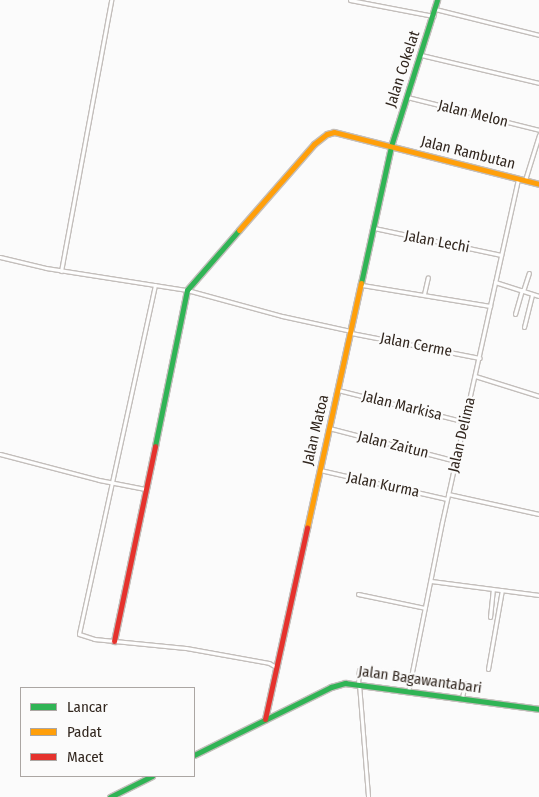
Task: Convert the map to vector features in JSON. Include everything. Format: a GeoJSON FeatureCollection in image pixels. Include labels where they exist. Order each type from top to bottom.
{"type":"FeatureCollection","features":[{"type":"Feature","properties":{"kind":"street"},"geometry":{"type":"LineString","coordinates":[[61,271],[111,0]]}},
{"type":"Feature","properties":{"kind":"street"},"geometry":{"type":"LineString","coordinates":[[350,0],[433,16]]}},
{"type":"Feature","properties":{"kind":"street","name":"Jalan Cokelat"},"geometry":{"type":"LineString","coordinates":[[391,146],[438,0]]}},
{"type":"Feature","properties":{"kind":"street"},"geometry":{"type":"LineString","coordinates":[[435,9],[539,35]]}},
{"type":"Feature","properties":{"kind":"street"},"geometry":{"type":"LineString","coordinates":[[421,55],[539,83]]}},
{"type":"Feature","properties":{"kind":"street","name":"Jalan Melon"},"geometry":{"type":"LineString","coordinates":[[407,97],[539,130]]}},
{"type":"Feature","properties":{"kind":"street","name":"Jalan Rambutan"},"geometry":{"type":"LineString","coordinates":[[187,290],[296,164],[322,138],[334,132],[539,184]]}},
{"type":"Feature","properties":{"kind":"street"},"geometry":{"type":"LineString","coordinates":[[525,180],[539,135]]}},
{"type":"Feature","properties":{"kind":"street","name":"Jalan Matoa"},"geometry":{"type":"LineString","coordinates":[[265,719],[352,332],[391,146]]}},
{"type":"Feature","properties":{"kind":"street","name":"Jalan Delima"},"geometry":{"type":"LineString","coordinates":[[408,692],[448,496],[480,358],[518,178]]}},
{"type":"Feature","properties":{"kind":"street","name":"Jalan Lechi"},"geometry":{"type":"LineString","coordinates":[[374,228],[501,255]]}},
{"type":"Feature","properties":{"kind":"street","name":"Jalan Cerme"},"geometry":{"type":"LineString","coordinates":[[0,257],[61,271],[187,290],[282,316],[480,358]]}},
{"type":"Feature","properties":{"kind":"street"},"geometry":{"type":"LineString","coordinates":[[515,314],[530,273]]}},
{"type":"Feature","properties":{"kind":"street"},"geometry":{"type":"LineString","coordinates":[[424,294],[428,277]]}},
{"type":"Feature","properties":{"kind":"street"},"geometry":{"type":"LineString","coordinates":[[495,282],[539,296]]}},
{"type":"Feature","properties":{"kind":"street"},"geometry":{"type":"LineString","coordinates":[[155,285],[79,634],[114,641],[186,648],[269,664],[277,668]]}},
{"type":"Feature","properties":{"kind":"street"},"geometry":{"type":"LineString","coordinates":[[362,285],[490,306]]}},
{"type":"Feature","properties":{"kind":"street"},"geometry":{"type":"LineString","coordinates":[[114,641],[187,290]]}},
{"type":"Feature","properties":{"kind":"street"},"geometry":{"type":"LineString","coordinates":[[524,327],[532,294]]}},
{"type":"Feature","properties":{"kind":"street"},"geometry":{"type":"LineString","coordinates":[[475,376],[539,396]]}},
{"type":"Feature","properties":{"kind":"street","name":"Jalan Markisa"},"geometry":{"type":"LineString","coordinates":[[338,390],[465,422]]}},
{"type":"Feature","properties":{"kind":"street","name":"Jalan Zaitun"},"geometry":{"type":"LineString","coordinates":[[329,428],[456,461]]}},
{"type":"Feature","properties":{"kind":"street"},"geometry":{"type":"LineString","coordinates":[[0,454],[112,483],[146,489]]}},
{"type":"Feature","properties":{"kind":"street","name":"Jalan Kurma"},"geometry":{"type":"LineString","coordinates":[[320,470],[539,514]]}},
{"type":"Feature","properties":{"kind":"street"},"geometry":{"type":"LineString","coordinates":[[430,581],[539,595]]}},
{"type":"Feature","properties":{"kind":"street"},"geometry":{"type":"LineString","coordinates":[[490,617],[493,588]]}},
{"type":"Feature","properties":{"kind":"street"},"geometry":{"type":"LineString","coordinates":[[488,669],[502,590]]}},
{"type":"Feature","properties":{"kind":"street"},"geometry":{"type":"LineString","coordinates":[[358,594],[425,608]]}},
{"type":"Feature","properties":{"kind":"street"},"geometry":{"type":"LineString","coordinates":[[359,670],[358,684],[368,797]]}},
{"type":"Feature","properties":{"kind":"street","name":"Jalan Bagawantabari"},"geometry":{"type":"LineString","coordinates":[[195,754],[331,686],[345,683],[539,709]]}},
{"type":"Feature","properties":{"kind":"street"},"geometry":{"type":"LineString","coordinates":[[462,699],[465,683]]}},
{"type":"Feature","properties":{"kind":"street"},"geometry":{"type":"LineString","coordinates":[[110,797],[150,777]]}},
{"type":"Feature","properties":{"kind":"traffic: fast"},"geometry":{"type":"LineString","coordinates":[[361,283],[391,146],[437,0]]}},
{"type":"Feature","properties":{"kind":"traffic: fast"},"geometry":{"type":"LineString","coordinates":[[155,446],[187,290],[239,230]]}},
{"type":"Feature","properties":{"kind":"traffic: fast"},"geometry":{"type":"LineString","coordinates":[[195,755],[331,687],[345,683],[539,709]]}},
{"type":"Feature","properties":{"kind":"traffic: fast"},"geometry":{"type":"LineString","coordinates":[[110,797],[150,777]]}},
{"type":"Feature","properties":{"kind":"traffic: slow"},"geometry":{"type":"LineString","coordinates":[[239,230],[314,144],[327,134],[334,132],[539,184]]}},
{"type":"Feature","properties":{"kind":"traffic: slow"},"geometry":{"type":"LineString","coordinates":[[307,528],[361,283]]}},
{"type":"Feature","properties":{"kind":"traffic: jam"},"geometry":{"type":"LineString","coordinates":[[114,641],[155,446]]}},
{"type":"Feature","properties":{"kind":"traffic: jam"},"geometry":{"type":"LineString","coordinates":[[265,719],[307,528]]}}]}
